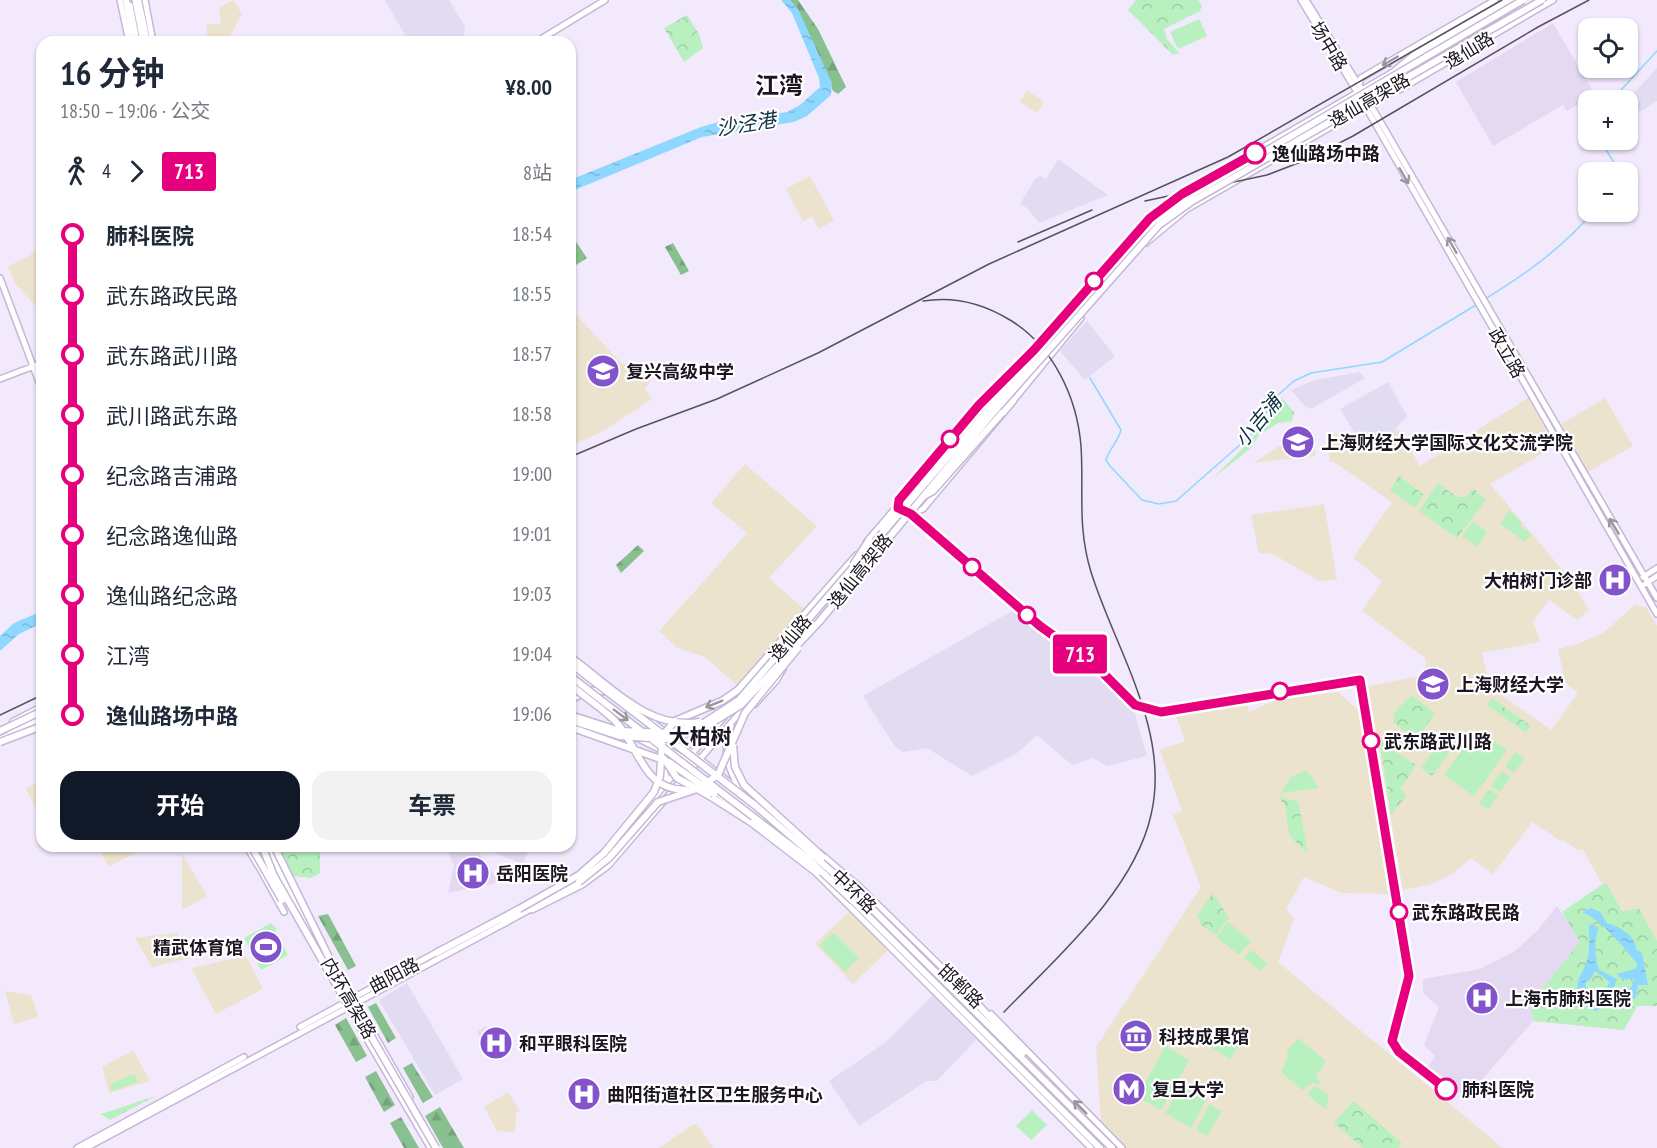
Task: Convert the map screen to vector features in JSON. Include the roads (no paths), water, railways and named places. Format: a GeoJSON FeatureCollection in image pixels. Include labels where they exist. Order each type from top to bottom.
{"type":"FeatureCollection","features":[{"type":"Feature","properties":{"kind":"highway"},"geometry":{"type":"LineString","coordinates":[[128,0],[135,36]]}},
{"type":"Feature","properties":{"kind":"highway"},"geometry":{"type":"LineString","coordinates":[[137,0],[144,36]]}},
{"type":"Feature","properties":{"kind":"highway"},"geometry":{"type":"LineString","coordinates":[[1396,70],[1428,47],[1508,0]]}},
{"type":"Feature","properties":{"kind":"highway","name":"逸仙高架路"},"geometry":{"type":"LineString","coordinates":[[576,716],[620,731],[644,734],[679,731],[709,720],[747,692],[841,583],[901,507],[1131,244],[1155,220],[1191,195],[1523,0]]}},
{"type":"Feature","properties":{"kind":"highway","name":"逸仙高架路"},"geometry":{"type":"LineString","coordinates":[[576,724],[634,739],[665,739],[702,729],[724,717],[746,700],[819,622],[921,498],[1136,248],[1167,218],[1540,0]]}},
{"type":"Feature","properties":{"kind":"highway"},"geometry":{"type":"LineString","coordinates":[[1384,97],[1509,23],[1531,7]]}},
{"type":"Feature","properties":{"kind":"highway"},"geometry":{"type":"LineString","coordinates":[[880,528],[998,387]]}},
{"type":"Feature","properties":{"kind":"highway"},"geometry":{"type":"LineString","coordinates":[[921,498],[933,491],[1013,400]]}},
{"type":"Feature","properties":{"kind":"highway"},"geometry":{"type":"LineString","coordinates":[[880,528],[901,507]]}},
{"type":"Feature","properties":{"kind":"highway","name":"逸仙高架路"},"geometry":{"type":"LineString","coordinates":[[869,540],[880,528]]}},
{"type":"Feature","properties":{"kind":"highway"},"geometry":{"type":"LineString","coordinates":[[841,583],[869,540]]}},
{"type":"Feature","properties":{"kind":"highway"},"geometry":{"type":"LineString","coordinates":[[436,952],[579,875],[604,853],[654,792],[660,776],[662,744],[666,731],[677,719],[722,700],[743,686],[869,540]]}},
{"type":"Feature","properties":{"kind":"highway"},"geometry":{"type":"LineString","coordinates":[[504,923],[579,882],[604,863],[658,802],[701,787],[716,777],[724,767],[739,724],[748,709],[819,622]]}},
{"type":"Feature","properties":{"kind":"highway"},"geometry":{"type":"LineString","coordinates":[[576,660],[656,719],[680,724],[709,720]]}},
{"type":"Feature","properties":{"kind":"highway","name":"中环路"},"geometry":{"type":"LineString","coordinates":[[576,669],[756,806],[852,889],[1100,1148]]}},
{"type":"Feature","properties":{"kind":"highway","name":"中环路"},"geometry":{"type":"LineString","coordinates":[[576,681],[769,828],[853,901],[924,965],[1112,1148]]}},
{"type":"Feature","properties":{"kind":"highway"},"geometry":{"type":"LineString","coordinates":[[576,689],[618,724],[642,766],[655,781],[678,790],[701,787]]}},
{"type":"Feature","properties":{"kind":"highway"},"geometry":{"type":"LineString","coordinates":[[0,731],[36,713]]}},
{"type":"Feature","properties":{"kind":"highway"},"geometry":{"type":"LineString","coordinates":[[0,731],[36,719]]}},
{"type":"Feature","properties":{"kind":"highway"},"geometry":{"type":"LineString","coordinates":[[739,724],[732,753],[741,780],[798,832],[852,889]]}},
{"type":"Feature","properties":{"kind":"highway"},"geometry":{"type":"LineString","coordinates":[[576,725],[669,762],[853,901]]}},
{"type":"Feature","properties":{"kind":"highway"},"geometry":{"type":"LineString","coordinates":[[0,742],[36,727]]}},
{"type":"Feature","properties":{"kind":"highway"},"geometry":{"type":"LineString","coordinates":[[662,744],[666,764],[674,776],[752,823]]}},
{"type":"Feature","properties":{"kind":"highway"},"geometry":{"type":"LineString","coordinates":[[253,852],[258,865]]}},
{"type":"Feature","properties":{"kind":"highway"},"geometry":{"type":"LineString","coordinates":[[255,852],[315,950]]}},
{"type":"Feature","properties":{"kind":"highway","name":"内环高架路"},"geometry":{"type":"LineString","coordinates":[[264,852],[270,869],[315,950],[430,1148]]}},
{"type":"Feature","properties":{"kind":"highway","name":"内环高架路"},"geometry":{"type":"LineString","coordinates":[[274,852],[348,1001],[437,1148]]}},
{"type":"Feature","properties":{"kind":"highway"},"geometry":{"type":"LineString","coordinates":[[959,984],[1048,1084]]}},
{"type":"Feature","properties":{"kind":"main road"},"geometry":{"type":"LineString","coordinates":[[120,0],[128,36]]}},
{"type":"Feature","properties":{"kind":"main road"},"geometry":{"type":"LineString","coordinates":[[145,0],[152,36]]}},
{"type":"Feature","properties":{"kind":"main road"},"geometry":{"type":"LineString","coordinates":[[546,36],[605,0]]}},
{"type":"Feature","properties":{"kind":"main road","name":"场中路"},"geometry":{"type":"LineString","coordinates":[[1301,0],[1360,89]]}},
{"type":"Feature","properties":{"kind":"main road","name":"场中路"},"geometry":{"type":"LineString","coordinates":[[1306,0],[1360,89]]}},
{"type":"Feature","properties":{"kind":"main road","name":"逸仙路"},"geometry":{"type":"LineString","coordinates":[[1360,89],[1361,78],[1495,0]]}},
{"type":"Feature","properties":{"kind":"main road","name":"逸仙路"},"geometry":{"type":"LineString","coordinates":[[687,759],[901,507],[899,500],[929,463],[984,400],[1034,350],[1130,238],[1158,211],[1182,194],[1515,0]]}},
{"type":"Feature","properties":{"kind":"main road","name":"逸仙路"},"geometry":{"type":"LineString","coordinates":[[1384,97],[1392,88],[1540,0]]}},
{"type":"Feature","properties":{"kind":"main road","name":"逸仙路"},"geometry":{"type":"LineString","coordinates":[[694,765],[737,715],[753,706],[770,688],[781,673],[787,658],[911,514],[923,509],[1009,410],[1013,400],[1044,360],[1143,247],[1169,223],[1204,199],[1384,97],[1409,86],[1553,0]]}},
{"type":"Feature","properties":{"kind":"main road","name":"政立路"},"geometry":{"type":"LineString","coordinates":[[1360,89],[1476,299],[1485,307],[1657,598]]}},
{"type":"Feature","properties":{"kind":"main road","name":"政立路"},"geometry":{"type":"LineString","coordinates":[[1368,106],[1482,295],[1485,307],[1657,614]]}},
{"type":"Feature","properties":{"kind":"main road"},"geometry":{"type":"LineString","coordinates":[[0,278],[36,374]]}},
{"type":"Feature","properties":{"kind":"main road"},"geometry":{"type":"LineString","coordinates":[[1034,350],[1042,351],[1044,360]]}},
{"type":"Feature","properties":{"kind":"main road"},"geometry":{"type":"LineString","coordinates":[[0,379],[36,365]]}},
{"type":"Feature","properties":{"kind":"main road"},"geometry":{"type":"LineString","coordinates":[[1639,584],[1657,568]]}},
{"type":"Feature","properties":{"kind":"main road"},"geometry":{"type":"LineString","coordinates":[[1646,579],[1657,576]]}},
{"type":"Feature","properties":{"kind":"main road"},"geometry":{"type":"LineString","coordinates":[[576,661],[652,721],[671,730],[714,729]]}},
{"type":"Feature","properties":{"kind":"main road"},"geometry":{"type":"LineString","coordinates":[[576,668],[606,686]]}},
{"type":"Feature","properties":{"kind":"main road"},"geometry":{"type":"LineString","coordinates":[[576,697],[599,689],[626,702]]}},
{"type":"Feature","properties":{"kind":"main road"},"geometry":{"type":"LineString","coordinates":[[599,689],[694,765]]}},
{"type":"Feature","properties":{"kind":"main road"},"geometry":{"type":"LineString","coordinates":[[576,698],[595,693],[614,699]]}},
{"type":"Feature","properties":{"kind":"main road"},"geometry":{"type":"LineString","coordinates":[[688,730],[711,722],[728,712]]}},
{"type":"Feature","properties":{"kind":"main road"},"geometry":{"type":"LineString","coordinates":[[737,715],[728,733],[726,749],[731,772],[744,792]]}},
{"type":"Feature","properties":{"kind":"main road"},"geometry":{"type":"LineString","coordinates":[[576,716],[654,742],[687,759]]}},
{"type":"Feature","properties":{"kind":"main road"},"geometry":{"type":"LineString","coordinates":[[652,721],[694,765]]}},
{"type":"Feature","properties":{"kind":"main road"},"geometry":{"type":"LineString","coordinates":[[576,725],[687,759]]}},
{"type":"Feature","properties":{"kind":"main road"},"geometry":{"type":"LineString","coordinates":[[671,730],[687,759]]}},
{"type":"Feature","properties":{"kind":"main road"},"geometry":{"type":"LineString","coordinates":[[628,733],[639,741],[687,759]]}},
{"type":"Feature","properties":{"kind":"main road"},"geometry":{"type":"LineString","coordinates":[[606,734],[634,750],[658,759],[666,771],[665,781],[644,811]]}},
{"type":"Feature","properties":{"kind":"main road"},"geometry":{"type":"LineString","coordinates":[[619,738],[634,750]]}},
{"type":"Feature","properties":{"kind":"main road"},"geometry":{"type":"LineString","coordinates":[[628,741],[639,741]]}},
{"type":"Feature","properties":{"kind":"main road","name":"曲阳路"},"geometry":{"type":"LineString","coordinates":[[86,1148],[603,857],[687,759]]}},
{"type":"Feature","properties":{"kind":"main road","name":"曲阳路"},"geometry":{"type":"LineString","coordinates":[[77,1148],[348,1001],[357,1003],[504,923],[582,885],[608,866],[694,765]]}},
{"type":"Feature","properties":{"kind":"main road","name":"邯郸路"},"geometry":{"type":"LineString","coordinates":[[694,765],[709,787],[804,861]]}},
{"type":"Feature","properties":{"kind":"main road","name":"邯郸路"},"geometry":{"type":"LineString","coordinates":[[694,765],[744,792],[862,889],[1122,1148]]}},
{"type":"Feature","properties":{"kind":"main road","name":"邯郸路"},"geometry":{"type":"LineString","coordinates":[[694,765],[790,846],[1091,1148]]}},
{"type":"Feature","properties":{"kind":"main road","name":"邯郸路"},"geometry":{"type":"LineString","coordinates":[[694,765],[780,828],[795,833]]}},
{"type":"Feature","properties":{"kind":"main road"},"geometry":{"type":"LineString","coordinates":[[668,794],[690,783],[709,787]]}},
{"type":"Feature","properties":{"kind":"main road"},"geometry":{"type":"LineString","coordinates":[[743,813],[753,815]]}},
{"type":"Feature","properties":{"kind":"main road"},"geometry":{"type":"LineString","coordinates":[[790,846],[798,850],[804,848],[795,833]]}},
{"type":"Feature","properties":{"kind":"main road"},"geometry":{"type":"LineString","coordinates":[[255,852],[348,1001],[430,1148]]}},
{"type":"Feature","properties":{"kind":"main road"},"geometry":{"type":"LineString","coordinates":[[811,854],[838,878],[862,889]]}},
{"type":"Feature","properties":{"kind":"main road"},"geometry":{"type":"LineString","coordinates":[[258,865],[273,879]]}},
{"type":"Feature","properties":{"kind":"main road"},"geometry":{"type":"LineString","coordinates":[[258,865],[284,912]]}},
{"type":"Feature","properties":{"kind":"main road"},"geometry":{"type":"LineString","coordinates":[[348,1001],[357,1003],[437,1148]]}},
{"type":"Feature","properties":{"kind":"water","name":"沙泾港"},"geometry":{"type":"Polygon","coordinates":[[[781,0],[790,0],[798,9],[832,83],[831,95],[807,116],[794,122],[702,137],[576,190],[576,178],[701,127],[726,120],[787,112],[800,105],[820,87],[819,78],[792,13],[781,0]]]}},
{"type":"Feature","properties":{"kind":"water"},"geometry":{"type":"Polygon","coordinates":[[[36,614],[36,626],[19,634],[0,651],[0,636],[14,623],[36,614]]]}},
{"type":"Feature","properties":{"kind":"water"},"geometry":{"type":"Polygon","coordinates":[[[1591,908],[1600,912],[1607,923],[1630,936],[1636,950],[1642,953],[1648,985],[1638,985],[1636,997],[1628,1003],[1604,1004],[1597,1011],[1589,1009],[1583,1000],[1578,982],[1589,953],[1589,924],[1599,928],[1595,944],[1599,970],[1617,979],[1613,990],[1625,994],[1632,986],[1634,978],[1623,980],[1617,974],[1635,969],[1638,965],[1605,928],[1582,912],[1591,908]],[[1595,971],[1590,980],[1585,982],[1587,991],[1598,1000],[1610,982],[1595,971]]]}},
{"type":"Feature","properties":{"kind":"waterway","name":"小吉浦"},"geometry":{"type":"LineString","coordinates":[[1621,90],[1657,51]]}},
{"type":"Feature","properties":{"kind":"waterway","name":"小吉浦"},"geometry":{"type":"LineString","coordinates":[[1606,150],[1614,162]]}},
{"type":"Feature","properties":{"kind":"waterway","name":"小吉浦"},"geometry":{"type":"LineString","coordinates":[[1485,299],[1543,260],[1584,222]]}},
{"type":"Feature","properties":{"kind":"waterway","name":"小吉浦"},"geometry":{"type":"LineString","coordinates":[[1090,378],[1121,430],[1106,460],[1110,466],[1142,500],[1159,504],[1176,501],[1250,436],[1278,395],[1294,381],[1311,373],[1382,362],[1476,305]]}},
{"type":"Feature","properties":{"kind":"railway"},"geometry":{"type":"LineString","coordinates":[[576,454],[717,399],[818,353],[989,264],[1228,157],[1502,0]]}},
{"type":"Feature","properties":{"kind":"railway"},"geometry":{"type":"LineString","coordinates":[[1145,201],[1267,175],[1306,160],[1353,136],[1538,27],[1589,0]]}},
{"type":"Feature","properties":{"kind":"railway"},"geometry":{"type":"LineString","coordinates":[[1018,242],[1092,210]]}},
{"type":"Feature","properties":{"kind":"railway"},"geometry":{"type":"LineString","coordinates":[[923,301],[957,301],[1000,314],[1039,344],[1060,374],[1068,391],[1079,428],[1082,462],[1082,524],[1091,572],[1138,691],[1153,752],[1155,784],[1151,815],[1142,843],[1128,870],[1091,921],[1004,1012]]}},
{"type":"Feature","properties":{"kind":"railway"},"geometry":{"type":"LineString","coordinates":[[0,715],[36,698]]}},
{"type":"Feature","properties":{"kind":"place","name":"逸仙路场中路"},"geometry":{"type":"Point","coordinates":[1255,153]}},
{"type":"Feature","properties":{"kind":"place","name":"复兴高级中学"},"geometry":{"type":"Point","coordinates":[603,371]}},
{"type":"Feature","properties":{"kind":"place","name":"上海财经大学国际文化交流学院"},"geometry":{"type":"Point","coordinates":[1298,442]}},
{"type":"Feature","properties":{"kind":"place","name":"大柏树门诊部"},"geometry":{"type":"Point","coordinates":[1615,580]}},
{"type":"Feature","properties":{"kind":"place","name":"上海财经大学"},"geometry":{"type":"Point","coordinates":[1433,684]}},
{"type":"Feature","properties":{"kind":"place","name":"武东路武川路"},"geometry":{"type":"Point","coordinates":[1371,741]}},
{"type":"Feature","properties":{"kind":"place","name":"岳阳医院"},"geometry":{"type":"Point","coordinates":[473,873]}},
{"type":"Feature","properties":{"kind":"place","name":"武东路政民路"},"geometry":{"type":"Point","coordinates":[1399,912]}},
{"type":"Feature","properties":{"kind":"place","name":"精武体育馆"},"geometry":{"type":"Point","coordinates":[266,947]}},
{"type":"Feature","properties":{"kind":"place","name":"上海市肺科医院"},"geometry":{"type":"Point","coordinates":[1482,998]}},
{"type":"Feature","properties":{"kind":"place","name":"科技成果馆"},"geometry":{"type":"Point","coordinates":[1136,1036]}},
{"type":"Feature","properties":{"kind":"place","name":"和平眼科医院"},"geometry":{"type":"Point","coordinates":[496,1043]}},
{"type":"Feature","properties":{"kind":"place","name":"复旦大学"},"geometry":{"type":"Point","coordinates":[1129,1089]}},
{"type":"Feature","properties":{"kind":"place","name":"肺科医院"},"geometry":{"type":"Point","coordinates":[1446,1089]}},
{"type":"Feature","properties":{"kind":"place","name":"曲阳街道社区卫生服务中心"},"geometry":{"type":"Point","coordinates":[584,1094]}},
{"type":"Feature","properties":{"kind":"district","name":"江湾"},"geometry":{"type":"Point","coordinates":[779,85]}},
{"type":"Feature","properties":{"kind":"district","name":"大柏树"},"geometry":{"type":"Point","coordinates":[700,736]}}]}
